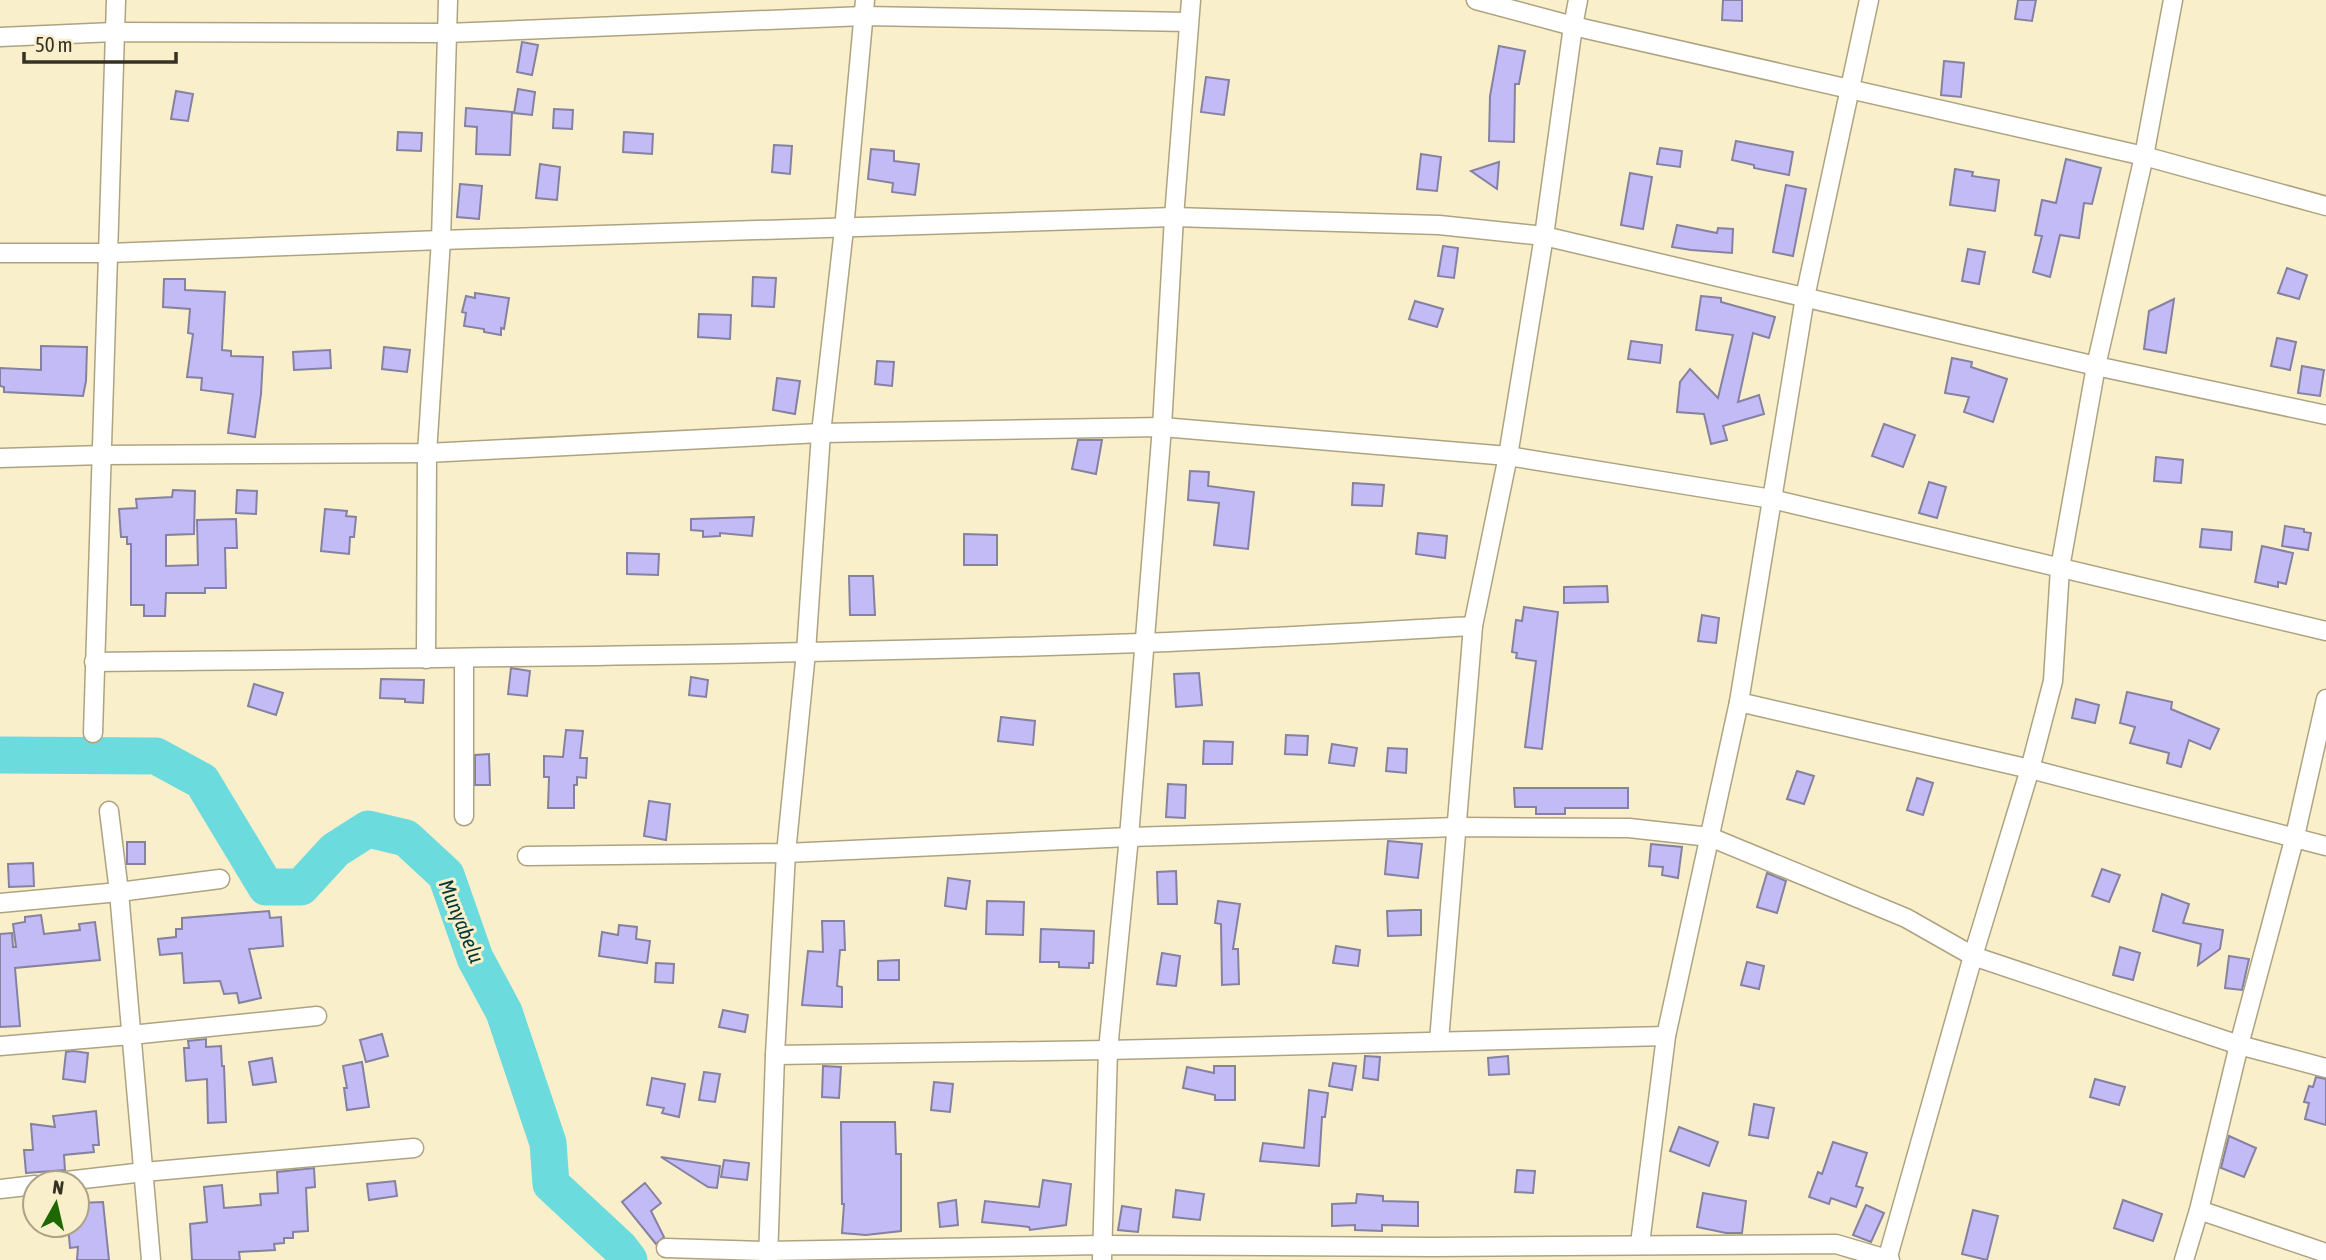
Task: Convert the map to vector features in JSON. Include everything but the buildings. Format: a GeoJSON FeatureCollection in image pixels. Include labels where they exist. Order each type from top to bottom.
{"type":"FeatureCollection","features":[{"type":"Feature","properties":{"kind":"street"},"geometry":{"type":"LineString","coordinates":[[93,733],[116,0]]}},
{"type":"Feature","properties":{"kind":"street"},"geometry":{"type":"LineString","coordinates":[[426,659],[427,453],[440,240],[448,0]]}},
{"type":"Feature","properties":{"kind":"street"},"geometry":{"type":"LineString","coordinates":[[1102,1252],[1108,1049],[1129,837],[1162,427],[1174,218],[1191,0]]}},
{"type":"Feature","properties":{"kind":"street"},"geometry":{"type":"LineString","coordinates":[[1476,0],[1573,26],[2144,156],[2326,206]]}},
{"type":"Feature","properties":{"kind":"street"},"geometry":{"type":"LineString","coordinates":[[1439,1041],[1474,626],[1508,456],[1544,236],[1578,0]]}},
{"type":"Feature","properties":{"kind":"street"},"geometry":{"type":"LineString","coordinates":[[1640,1244],[1666,1036],[1739,702],[1805,297],[1868,0]]}},
{"type":"Feature","properties":{"kind":"street"},"geometry":{"type":"LineString","coordinates":[[666,1248],[768,1255],[1433,1253],[1640,1244],[1836,1244],[1888,1260],[2053,681],[2060,568],[2096,366],[2144,156],[2173,0]]}},
{"type":"Feature","properties":{"kind":"street"},"geometry":{"type":"LineString","coordinates":[[0,37],[114,32],[447,33],[864,8],[1188,22]]}},
{"type":"Feature","properties":{"kind":"street"},"geometry":{"type":"LineString","coordinates":[[768,1255],[786,853],[806,652],[821,433],[844,229],[864,8]]}},
{"type":"Feature","properties":{"kind":"street"},"geometry":{"type":"LineString","coordinates":[[0,253],[109,253],[440,240],[1174,218],[1439,225],[1544,236],[2096,366],[2326,415]]}},
{"type":"Feature","properties":{"kind":"street"},"geometry":{"type":"LineString","coordinates":[[0,458],[103,454],[427,453],[821,433],[1162,427],[1508,456],[1772,499],[2326,631]]}},
{"type":"Feature","properties":{"kind":"street"},"geometry":{"type":"LineString","coordinates":[[94,662],[806,652],[1144,643],[1474,626]]}},
{"type":"Feature","properties":{"kind":"street"},"geometry":{"type":"LineString","coordinates":[[464,658],[464,816]]}},
{"type":"Feature","properties":{"kind":"street"},"geometry":{"type":"LineString","coordinates":[[2184,1260],[2295,836],[2326,699]]}},
{"type":"Feature","properties":{"kind":"street"},"geometry":{"type":"LineString","coordinates":[[1739,702],[2030,769],[2326,846]]}},
{"type":"Feature","properties":{"kind":"street"},"geometry":{"type":"LineString","coordinates":[[109,811],[119,892],[151,1260]]}},
{"type":"Feature","properties":{"kind":"street"},"geometry":{"type":"LineString","coordinates":[[527,856],[786,853],[1129,837],[1458,827],[1629,828],[1710,837],[1906,918],[1973,956],[2239,1045],[2326,1068]]}},
{"type":"Feature","properties":{"kind":"street"},"geometry":{"type":"LineString","coordinates":[[0,904],[220,879]]}},
{"type":"Feature","properties":{"kind":"street"},"geometry":{"type":"LineString","coordinates":[[0,1046],[317,1016]]}},
{"type":"Feature","properties":{"kind":"street"},"geometry":{"type":"LineString","coordinates":[[775,1055],[1666,1036]]}},
{"type":"Feature","properties":{"kind":"street"},"geometry":{"type":"LineString","coordinates":[[91,1178],[414,1148]]}},
{"type":"Feature","properties":{"kind":"street"},"geometry":{"type":"LineString","coordinates":[[0,1189],[21,1187]]}},
{"type":"Feature","properties":{"kind":"street"},"geometry":{"type":"LineString","coordinates":[[2199,1210],[2326,1253]]}},
{"type":"Feature","properties":{"kind":"waterway","name":"Munyabelu"},"geometry":{"type":"LineString","coordinates":[[0,755],[156,756],[202,781],[266,887],[301,887],[335,850],[368,829],[406,838],[446,875],[475,958],[504,1012],[548,1143],[551,1184],[620,1248],[629,1260]]}}]}
